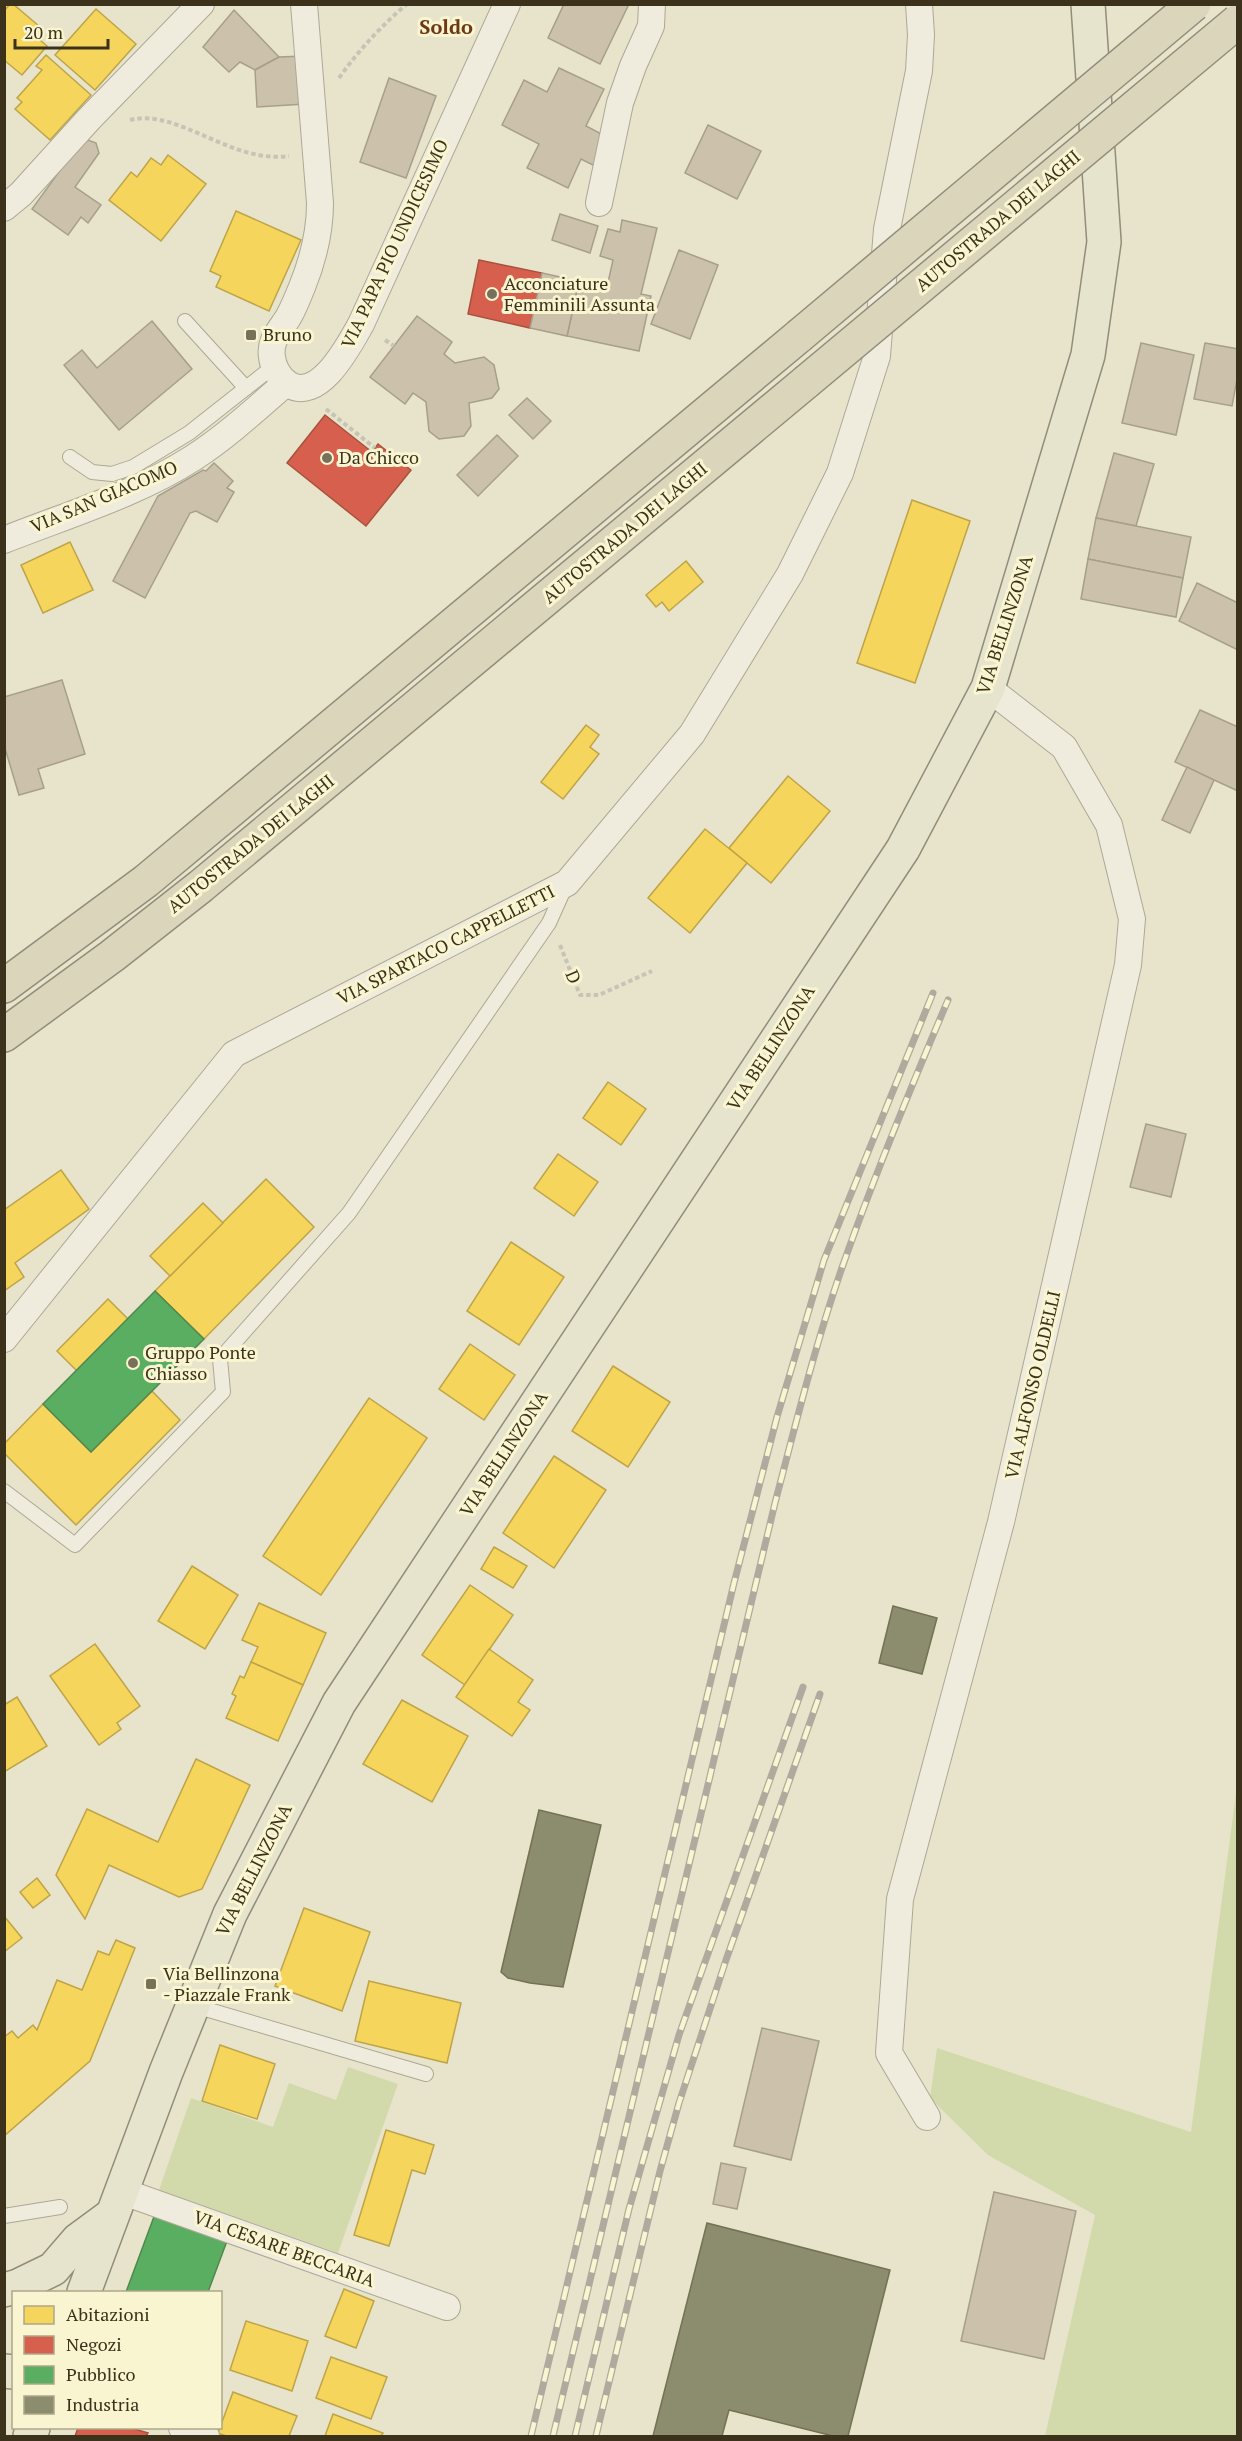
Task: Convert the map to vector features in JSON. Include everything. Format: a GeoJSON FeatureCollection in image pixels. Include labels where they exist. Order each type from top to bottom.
{"type":"FeatureCollection","features":[{"type":"Feature","properties":{"kind":"highway","name":"AUTOSTRADA DEI LAGHI"},"geometry":{"type":"LineString","coordinates":[[4,986],[146,881],[1194,4]]}},
{"type":"Feature","properties":{"kind":"highway","name":"AUTOSTRADA DEI LAGHI"},"geometry":{"type":"LineString","coordinates":[[4,1035],[112,956],[201,886],[1238,21]]}},
{"type":"Feature","properties":{"kind":"main road","name":"VIA BELLINZONA"},"geometry":{"type":"LineString","coordinates":[[84,2291],[192,2005],[230,1914],[339,1703],[903,849],[988,688],[1088,355],[1104,242],[1088,4]]}},
{"type":"Feature","properties":{"kind":"main road"},"geometry":{"type":"LineString","coordinates":[[4,2290],[18,2286],[53,2269],[78,2240],[116,2203]]}},
{"type":"Feature","properties":{"kind":"street"},"geometry":{"type":"LineString","coordinates":[[4,208],[21,194],[88,119],[201,4]]}},
{"type":"Feature","properties":{"kind":"street"},"geometry":{"type":"LineString","coordinates":[[280,375],[272,347],[274,339],[290,315],[315,251],[320,212],[304,4]]}},
{"type":"Feature","properties":{"kind":"street","name":"VIA PAPA PIO UNDICESIMO"},"geometry":{"type":"LineString","coordinates":[[280,375],[302,388],[319,382],[346,351],[361,324],[507,4]]}},
{"type":"Feature","properties":{"kind":"street"},"geometry":{"type":"LineString","coordinates":[[599,202],[620,103],[651,26],[652,4]]}},
{"type":"Feature","properties":{"kind":"street","name":"VIA SPARTACO CAPPELLETTI"},"geometry":{"type":"LineString","coordinates":[[4,1339],[234,1054],[567,883],[692,734],[790,574],[840,473],[877,357],[887,229],[919,71],[921,35],[919,4]]}},
{"type":"Feature","properties":{"kind":"street","name":"VIA SAN GIACOMO"},"geometry":{"type":"LineString","coordinates":[[4,540],[133,489],[192,459],[221,438],[280,375]]}},
{"type":"Feature","properties":{"kind":"street","name":"VIA ALFONSO OLDELLI"},"geometry":{"type":"LineString","coordinates":[[927,2116],[889,2053],[900,1899],[1004,1511],[1128,965],[1132,918],[1109,825],[1064,747],[988,688]]}},
{"type":"Feature","properties":{"kind":"street","name":"VIA CESARE BECCARIA"},"geometry":{"type":"LineString","coordinates":[[116,2203],[447,2307]]}},
{"type":"Feature","properties":{"kind":"street"},"geometry":{"type":"LineString","coordinates":[[187,2429],[206,2436]]}},
{"type":"Feature","properties":{"kind":"lane"},"geometry":{"type":"LineString","coordinates":[[185,321],[246,388]]}},
{"type":"Feature","properties":{"kind":"lane"},"geometry":{"type":"LineString","coordinates":[[70,457],[92,472],[112,474],[134,467],[189,433],[246,388],[280,375]]}},
{"type":"Feature","properties":{"kind":"lane"},"geometry":{"type":"LineString","coordinates":[[4,1491],[75,1545],[215,1401],[223,1392],[220,1359],[349,1213],[549,923],[567,883]]}},
{"type":"Feature","properties":{"kind":"lane"},"geometry":{"type":"LineString","coordinates":[[192,2005],[426,2074]]}},
{"type":"Feature","properties":{"kind":"lane"},"geometry":{"type":"LineString","coordinates":[[4,2216],[60,2207]]}},
{"type":"Feature","properties":{"kind":"path"},"geometry":{"type":"LineString","coordinates":[[313,115],[357,53],[407,4]]}},
{"type":"Feature","properties":{"kind":"path"},"geometry":{"type":"LineString","coordinates":[[88,119],[95,124],[113,124],[138,118],[166,120],[244,153],[277,157],[316,152]]}},
{"type":"Feature","properties":{"kind":"path"},"geometry":{"type":"LineString","coordinates":[[321,405],[375,448]]}},
{"type":"Feature","properties":{"kind":"path","name":"D"},"geometry":{"type":"LineString","coordinates":[[549,923],[566,957],[580,995],[599,995],[652,971]]}},
{"type":"Feature","properties":{"kind":"green space"},"geometry":{"type":"Polygon","coordinates":[[[1237,1786],[1237,2436],[1045,2436],[1095,2215],[988,2155],[930,2098],[937,2048],[1191,2132],[1237,1786]]]}},
{"type":"Feature","properties":{"kind":"green space"},"geometry":{"type":"Polygon","coordinates":[[[348,2067],[398,2084],[338,2253],[159,2190],[191,2098],[273,2127],[289,2083],[336,2100],[348,2067]]]}},
{"type":"Feature","properties":{"kind":"building: Abitazioni"},"geometry":{"type":"Polygon","coordinates":[[[10,4],[13,4],[39,26],[33,34],[47,46],[22,75],[4,60],[4,11],[10,4]]]}},
{"type":"Feature","properties":{"kind":"building: Abitazioni"},"geometry":{"type":"Polygon","coordinates":[[[96,9],[136,44],[95,90],[55,55],[96,9]]]}},
{"type":"Feature","properties":{"kind":"building: Abitazioni"},"geometry":{"type":"Polygon","coordinates":[[[46,55],[91,95],[50,140],[15,109],[22,102],[17,98],[42,70],[36,66],[46,55]]]}},
{"type":"Feature","properties":{"kind":"building: Abitazioni"},"geometry":{"type":"Polygon","coordinates":[[[168,155],[206,184],[161,241],[109,200],[131,172],[137,177],[151,158],[161,165],[168,155]]]}},
{"type":"Feature","properties":{"kind":"building: Abitazioni"},"geometry":{"type":"Polygon","coordinates":[[[236,211],[301,240],[269,311],[216,287],[221,276],[210,271],[236,211]]]}},
{"type":"Feature","properties":{"kind":"building: Abitazioni"},"geometry":{"type":"Polygon","coordinates":[[[912,500],[970,521],[915,683],[857,663],[912,500]]]}},
{"type":"Feature","properties":{"kind":"building: Abitazioni"},"geometry":{"type":"Polygon","coordinates":[[[70,542],[93,590],[43,613],[21,565],[70,542]]]}},
{"type":"Feature","properties":{"kind":"building: Abitazioni"},"geometry":{"type":"Polygon","coordinates":[[[686,561],[703,582],[669,611],[662,602],[656,607],[646,595],[686,561]]]}},
{"type":"Feature","properties":{"kind":"building: Abitazioni"},"geometry":{"type":"Polygon","coordinates":[[[586,725],[599,735],[590,747],[599,754],[563,799],[541,782],[586,725]]]}},
{"type":"Feature","properties":{"kind":"building: Abitazioni"},"geometry":{"type":"Polygon","coordinates":[[[788,776],[830,811],[771,883],[729,848],[788,776]]]}},
{"type":"Feature","properties":{"kind":"building: Abitazioni"},"geometry":{"type":"Polygon","coordinates":[[[705,829],[747,863],[690,933],[648,898],[705,829]]]}},
{"type":"Feature","properties":{"kind":"building: Abitazioni"},"geometry":{"type":"Polygon","coordinates":[[[608,1082],[646,1109],[621,1145],[583,1118],[608,1082]]]}},
{"type":"Feature","properties":{"kind":"building: Abitazioni"},"geometry":{"type":"Polygon","coordinates":[[[558,1154],[598,1182],[574,1216],[534,1188],[558,1154]]]}},
{"type":"Feature","properties":{"kind":"building: Abitazioni"},"geometry":{"type":"Polygon","coordinates":[[[61,1170],[89,1209],[15,1263],[24,1277],[4,1291],[4,1210],[61,1170]]]}},
{"type":"Feature","properties":{"kind":"building: Abitazioni"},"geometry":{"type":"Polygon","coordinates":[[[266,1179],[314,1227],[204,1339],[155,1291],[266,1179]]]}},
{"type":"Feature","properties":{"kind":"building: Abitazioni"},"geometry":{"type":"Polygon","coordinates":[[[203,1203],[223,1223],[170,1276],[150,1256],[203,1203]]]}},
{"type":"Feature","properties":{"kind":"building: Abitazioni"},"geometry":{"type":"Polygon","coordinates":[[[511,1242],[564,1277],[519,1345],[467,1311],[511,1242]]]}},
{"type":"Feature","properties":{"kind":"building: Abitazioni"},"geometry":{"type":"Polygon","coordinates":[[[108,1299],[128,1319],[77,1371],[57,1351],[108,1299]]]}},
{"type":"Feature","properties":{"kind":"building: Abitazioni"},"geometry":{"type":"Polygon","coordinates":[[[470,1344],[515,1375],[484,1420],[439,1389],[470,1344]]]}},
{"type":"Feature","properties":{"kind":"building: Abitazioni"},"geometry":{"type":"Polygon","coordinates":[[[613,1366],[670,1402],[628,1467],[572,1431],[613,1366]]]}},
{"type":"Feature","properties":{"kind":"building: Abitazioni"},"geometry":{"type":"Polygon","coordinates":[[[152,1391],[180,1420],[76,1525],[4,1453],[4,1444],[43,1404],[91,1452],[152,1391]]]}},
{"type":"Feature","properties":{"kind":"building: Abitazioni"},"geometry":{"type":"Polygon","coordinates":[[[369,1398],[427,1438],[321,1595],[263,1556],[369,1398]]]}},
{"type":"Feature","properties":{"kind":"building: Abitazioni"},"geometry":{"type":"Polygon","coordinates":[[[554,1456],[606,1490],[554,1568],[503,1533],[554,1456]]]}},
{"type":"Feature","properties":{"kind":"building: Abitazioni"},"geometry":{"type":"Polygon","coordinates":[[[494,1547],[527,1566],[513,1588],[481,1569],[494,1547]]]}},
{"type":"Feature","properties":{"kind":"building: Abitazioni"},"geometry":{"type":"Polygon","coordinates":[[[192,1566],[238,1595],[205,1649],[158,1621],[192,1566]]]}},
{"type":"Feature","properties":{"kind":"building: Abitazioni"},"geometry":{"type":"Polygon","coordinates":[[[470,1585],[513,1615],[465,1685],[422,1655],[470,1585]]]}},
{"type":"Feature","properties":{"kind":"building: Abitazioni"},"geometry":{"type":"Polygon","coordinates":[[[259,1603],[326,1633],[303,1685],[251,1662],[258,1647],[242,1640],[259,1603]]]}},
{"type":"Feature","properties":{"kind":"building: Abitazioni"},"geometry":{"type":"Polygon","coordinates":[[[95,1644],[140,1706],[117,1723],[121,1729],[99,1745],[50,1676],[95,1644]]]}},
{"type":"Feature","properties":{"kind":"building: Abitazioni"},"geometry":{"type":"Polygon","coordinates":[[[489,1649],[533,1680],[518,1702],[530,1710],[512,1736],[456,1697],[489,1649]]]}},
{"type":"Feature","properties":{"kind":"building: Abitazioni"},"geometry":{"type":"Polygon","coordinates":[[[251,1662],[303,1685],[278,1741],[226,1718],[236,1696],[232,1694],[240,1676],[244,1678],[251,1662]]]}},
{"type":"Feature","properties":{"kind":"building: Abitazioni"},"geometry":{"type":"Polygon","coordinates":[[[17,1697],[47,1746],[4,1772],[4,1705],[17,1697]]]}},
{"type":"Feature","properties":{"kind":"building: Abitazioni"},"geometry":{"type":"Polygon","coordinates":[[[402,1700],[468,1736],[432,1802],[363,1764],[402,1700]]]}},
{"type":"Feature","properties":{"kind":"building: Abitazioni"},"geometry":{"type":"Polygon","coordinates":[[[196,1759],[250,1785],[202,1889],[179,1897],[109,1865],[85,1919],[56,1875],[87,1809],[158,1842],[196,1759]]]}},
{"type":"Feature","properties":{"kind":"building: Abitazioni"},"geometry":{"type":"Polygon","coordinates":[[[37,1878],[50,1895],[33,1908],[20,1892],[37,1878]]]}},
{"type":"Feature","properties":{"kind":"building: Abitazioni"},"geometry":{"type":"Polygon","coordinates":[[[304,1908],[370,1932],[342,2011],[275,1986],[304,1908]]]}},
{"type":"Feature","properties":{"kind":"building: Abitazioni"},"geometry":{"type":"Polygon","coordinates":[[[4,1916],[22,1938],[4,1952],[4,1916]]]}},
{"type":"Feature","properties":{"kind":"building: Abitazioni"},"geometry":{"type":"Polygon","coordinates":[[[116,1940],[135,1948],[90,2061],[4,2136],[4,2037],[12,2031],[18,2038],[33,2025],[37,2030],[57,1980],[82,1990],[98,1951],[109,1955],[116,1940]]]}},
{"type":"Feature","properties":{"kind":"building: Abitazioni"},"geometry":{"type":"Polygon","coordinates":[[[369,1981],[461,2003],[447,2063],[355,2041],[369,1981]]]}},
{"type":"Feature","properties":{"kind":"building: Abitazioni"},"geometry":{"type":"Polygon","coordinates":[[[220,2045],[275,2064],[257,2119],[202,2101],[220,2045]]]}},
{"type":"Feature","properties":{"kind":"building: Abitazioni"},"geometry":{"type":"Polygon","coordinates":[[[386,2130],[434,2145],[425,2174],[412,2170],[389,2246],[354,2235],[386,2130]]]}},
{"type":"Feature","properties":{"kind":"building: Abitazioni"},"geometry":{"type":"Polygon","coordinates":[[[344,2289],[374,2301],[356,2348],[325,2336],[344,2289]]]}},
{"type":"Feature","properties":{"kind":"building: Abitazioni"},"geometry":{"type":"Polygon","coordinates":[[[246,2321],[308,2341],[292,2391],[230,2370],[246,2321]]]}},
{"type":"Feature","properties":{"kind":"building: Abitazioni"},"geometry":{"type":"Polygon","coordinates":[[[331,2357],[387,2377],[371,2419],[316,2398],[331,2357]]]}},
{"type":"Feature","properties":{"kind":"building: Abitazioni"},"geometry":{"type":"Polygon","coordinates":[[[233,2392],[297,2416],[289,2436],[226,2436],[218,2433],[222,2429],[222,2422],[233,2392]]]}},
{"type":"Feature","properties":{"kind":"building: Abitazioni"},"geometry":{"type":"Polygon","coordinates":[[[333,2414],[383,2433],[381,2436],[325,2436],[333,2414]]]}},
{"type":"Feature","properties":{"kind":"building: Negozi"},"geometry":{"type":"Polygon","coordinates":[[[479,260],[542,273],[530,328],[468,314],[479,260]]]}},
{"type":"Feature","properties":{"kind":"building: Negozi"},"geometry":{"type":"Polygon","coordinates":[[[325,415],[372,452],[378,444],[411,470],[366,526],[287,463],[325,415]]]}},
{"type":"Feature","properties":{"kind":"building: Negozi"},"geometry":{"type":"Polygon","coordinates":[[[78,2429],[134,2429],[148,2433],[146,2436],[75,2436],[78,2429]]]}},
{"type":"Feature","properties":{"kind":"building: Pubblico"},"geometry":{"type":"Polygon","coordinates":[[[155,1291],[204,1339],[91,1452],[43,1404],[155,1291]]]}},
{"type":"Feature","properties":{"kind":"building: Pubblico"},"geometry":{"type":"Polygon","coordinates":[[[155,2214],[227,2241],[208,2291],[126,2291],[155,2214]]]}},
{"type":"Feature","properties":{"kind":"building: Industria"},"geometry":{"type":"Polygon","coordinates":[[[893,1606],[937,1618],[922,1674],[879,1663],[893,1606]]]}},
{"type":"Feature","properties":{"kind":"building: Industria"},"geometry":{"type":"Polygon","coordinates":[[[539,1810],[601,1825],[563,1987],[508,1978],[501,1972],[539,1810]]]}},
{"type":"Feature","properties":{"kind":"building: Industria"},"geometry":{"type":"Polygon","coordinates":[[[707,2223],[890,2270],[848,2436],[833,2436],[729,2410],[722,2436],[653,2436],[707,2223]]]}},
{"type":"Feature","properties":{"kind":"building: Altro"},"geometry":{"type":"Polygon","coordinates":[[[564,4],[629,4],[600,64],[548,38],[564,4]]]}},
{"type":"Feature","properties":{"kind":"building: Altro"},"geometry":{"type":"Polygon","coordinates":[[[234,10],[279,57],[255,70],[240,62],[229,72],[203,47],[234,10]]]}},
{"type":"Feature","properties":{"kind":"building: Altro"},"geometry":{"type":"Polygon","coordinates":[[[303,56],[305,104],[257,107],[255,70],[279,57],[303,56]]]}},
{"type":"Feature","properties":{"kind":"building: Altro"},"geometry":{"type":"Polygon","coordinates":[[[559,68],[604,89],[586,126],[609,138],[595,166],[581,159],[568,188],[527,168],[539,144],[502,125],[524,80],[547,92],[559,68]]]}},
{"type":"Feature","properties":{"kind":"building: Altro"},"geometry":{"type":"Polygon","coordinates":[[[389,78],[436,96],[406,178],[360,162],[389,78]]]}},
{"type":"Feature","properties":{"kind":"building: Altro"},"geometry":{"type":"Polygon","coordinates":[[[708,125],[761,151],[737,199],[685,173],[708,125]]]}},
{"type":"Feature","properties":{"kind":"building: Altro"},"geometry":{"type":"Polygon","coordinates":[[[85,139],[96,143],[99,153],[75,187],[101,205],[88,223],[81,217],[68,235],[32,209],[85,139]]]}},
{"type":"Feature","properties":{"kind":"building: Altro"},"geometry":{"type":"Polygon","coordinates":[[[560,214],[598,226],[590,253],[552,240],[560,214]]]}},
{"type":"Feature","properties":{"kind":"building: Altro"},"geometry":{"type":"Polygon","coordinates":[[[622,220],[657,228],[641,294],[651,296],[639,351],[567,336],[579,281],[607,287],[613,260],[600,256],[608,229],[620,232],[622,220]]]}},
{"type":"Feature","properties":{"kind":"building: Altro"},"geometry":{"type":"Polygon","coordinates":[[[679,250],[718,265],[690,339],[651,324],[679,250]]]}},
{"type":"Feature","properties":{"kind":"building: Altro"},"geometry":{"type":"Polygon","coordinates":[[[542,273],[579,281],[567,336],[530,328],[542,273]]]}},
{"type":"Feature","properties":{"kind":"building: Altro"},"geometry":{"type":"Polygon","coordinates":[[[417,316],[452,342],[444,354],[455,363],[484,357],[494,365],[499,389],[492,398],[469,403],[471,426],[464,436],[439,439],[429,431],[426,402],[413,393],[405,404],[370,377],[417,316]]]}},
{"type":"Feature","properties":{"kind":"building: Altro"},"geometry":{"type":"Polygon","coordinates":[[[152,321],[192,369],[119,430],[64,365],[82,350],[97,368],[152,321]]]}},
{"type":"Feature","properties":{"kind":"building: Altro"},"geometry":{"type":"Polygon","coordinates":[[[1141,343],[1194,355],[1176,435],[1122,423],[1141,343]]]}},
{"type":"Feature","properties":{"kind":"building: Altro"},"geometry":{"type":"Polygon","coordinates":[[[1205,343],[1238,349],[1238,374],[1232,406],[1194,399],[1205,343]]]}},
{"type":"Feature","properties":{"kind":"building: Altro"},"geometry":{"type":"Polygon","coordinates":[[[527,398],[551,421],[533,439],[509,415],[527,398]]]}},
{"type":"Feature","properties":{"kind":"building: Altro"},"geometry":{"type":"Polygon","coordinates":[[[497,435],[518,456],[478,496],[457,475],[497,435]]]}},
{"type":"Feature","properties":{"kind":"building: Altro"},"geometry":{"type":"Polygon","coordinates":[[[1114,453],[1154,464],[1136,526],[1096,518],[1114,453]]]}},
{"type":"Feature","properties":{"kind":"building: Altro"},"geometry":{"type":"Polygon","coordinates":[[[214,463],[233,481],[227,488],[234,492],[217,522],[196,511],[190,513],[145,598],[113,581],[158,496],[203,470],[206,471],[214,463]]]}},
{"type":"Feature","properties":{"kind":"building: Altro"},"geometry":{"type":"Polygon","coordinates":[[[1096,518],[1191,537],[1183,578],[1088,559],[1096,518]]]}},
{"type":"Feature","properties":{"kind":"building: Altro"},"geometry":{"type":"Polygon","coordinates":[[[1088,559],[1183,578],[1176,617],[1081,599],[1088,559]]]}},
{"type":"Feature","properties":{"kind":"building: Altro"},"geometry":{"type":"Polygon","coordinates":[[[1197,583],[1238,603],[1238,650],[1179,621],[1197,583]]]}},
{"type":"Feature","properties":{"kind":"building: Altro"},"geometry":{"type":"Polygon","coordinates":[[[62,680],[85,754],[38,769],[44,788],[19,795],[4,745],[4,697],[62,680]]]}},
{"type":"Feature","properties":{"kind":"building: Altro"},"geometry":{"type":"Polygon","coordinates":[[[1200,710],[1238,727],[1238,791],[1175,762],[1200,710]]]}},
{"type":"Feature","properties":{"kind":"building: Altro"},"geometry":{"type":"Polygon","coordinates":[[[1187,767],[1214,780],[1190,833],[1162,820],[1187,767]]]}},
{"type":"Feature","properties":{"kind":"building: Altro"},"geometry":{"type":"Polygon","coordinates":[[[1146,1124],[1186,1134],[1171,1197],[1130,1187],[1146,1124]]]}},
{"type":"Feature","properties":{"kind":"building: Altro"},"geometry":{"type":"Polygon","coordinates":[[[762,2028],[819,2041],[791,2160],[734,2146],[762,2028]]]}},
{"type":"Feature","properties":{"kind":"building: Altro"},"geometry":{"type":"Polygon","coordinates":[[[721,2163],[746,2168],[737,2209],[713,2204],[721,2163]]]}},
{"type":"Feature","properties":{"kind":"building: Altro"},"geometry":{"type":"Polygon","coordinates":[[[994,2192],[1076,2211],[1044,2359],[961,2341],[994,2192]]]}},
{"type":"Feature","properties":{"kind":"railway"},"geometry":{"type":"LineString","coordinates":[[531,2436],[734,1583],[777,1417],[824,1260],[933,993]]}},
{"type":"Feature","properties":{"kind":"railway"},"geometry":{"type":"LineString","coordinates":[[553,2436],[775,1503],[807,1382],[824,1322],[856,1229],[948,1000]]}},
{"type":"Feature","properties":{"kind":"railway"},"geometry":{"type":"LineString","coordinates":[[575,2436],[629,2209],[679,2035],[803,1687]]}},
{"type":"Feature","properties":{"kind":"railway"},"geometry":{"type":"LineString","coordinates":[[596,2436],[660,2171],[679,2103],[726,1960],[820,1694]]}},
{"type":"Feature","properties":{"kind":"place","name":"Acconciature Femminili Assunta"},"geometry":{"type":"Point","coordinates":[492,294]}},
{"type":"Feature","properties":{"kind":"place","name":"Bruno"},"geometry":{"type":"Point","coordinates":[251,335]}},
{"type":"Feature","properties":{"kind":"place","name":"Da Chicco"},"geometry":{"type":"Point","coordinates":[327,458]}},
{"type":"Feature","properties":{"kind":"place","name":"Gruppo Ponte Chiasso"},"geometry":{"type":"Point","coordinates":[133,1363]}},
{"type":"Feature","properties":{"kind":"place","name":"Via Bellinzona - Piazzale Frank"},"geometry":{"type":"Point","coordinates":[151,1984]}},
{"type":"Feature","properties":{"kind":"district","name":"Soldo"},"geometry":{"type":"Point","coordinates":[446,27]}}]}
